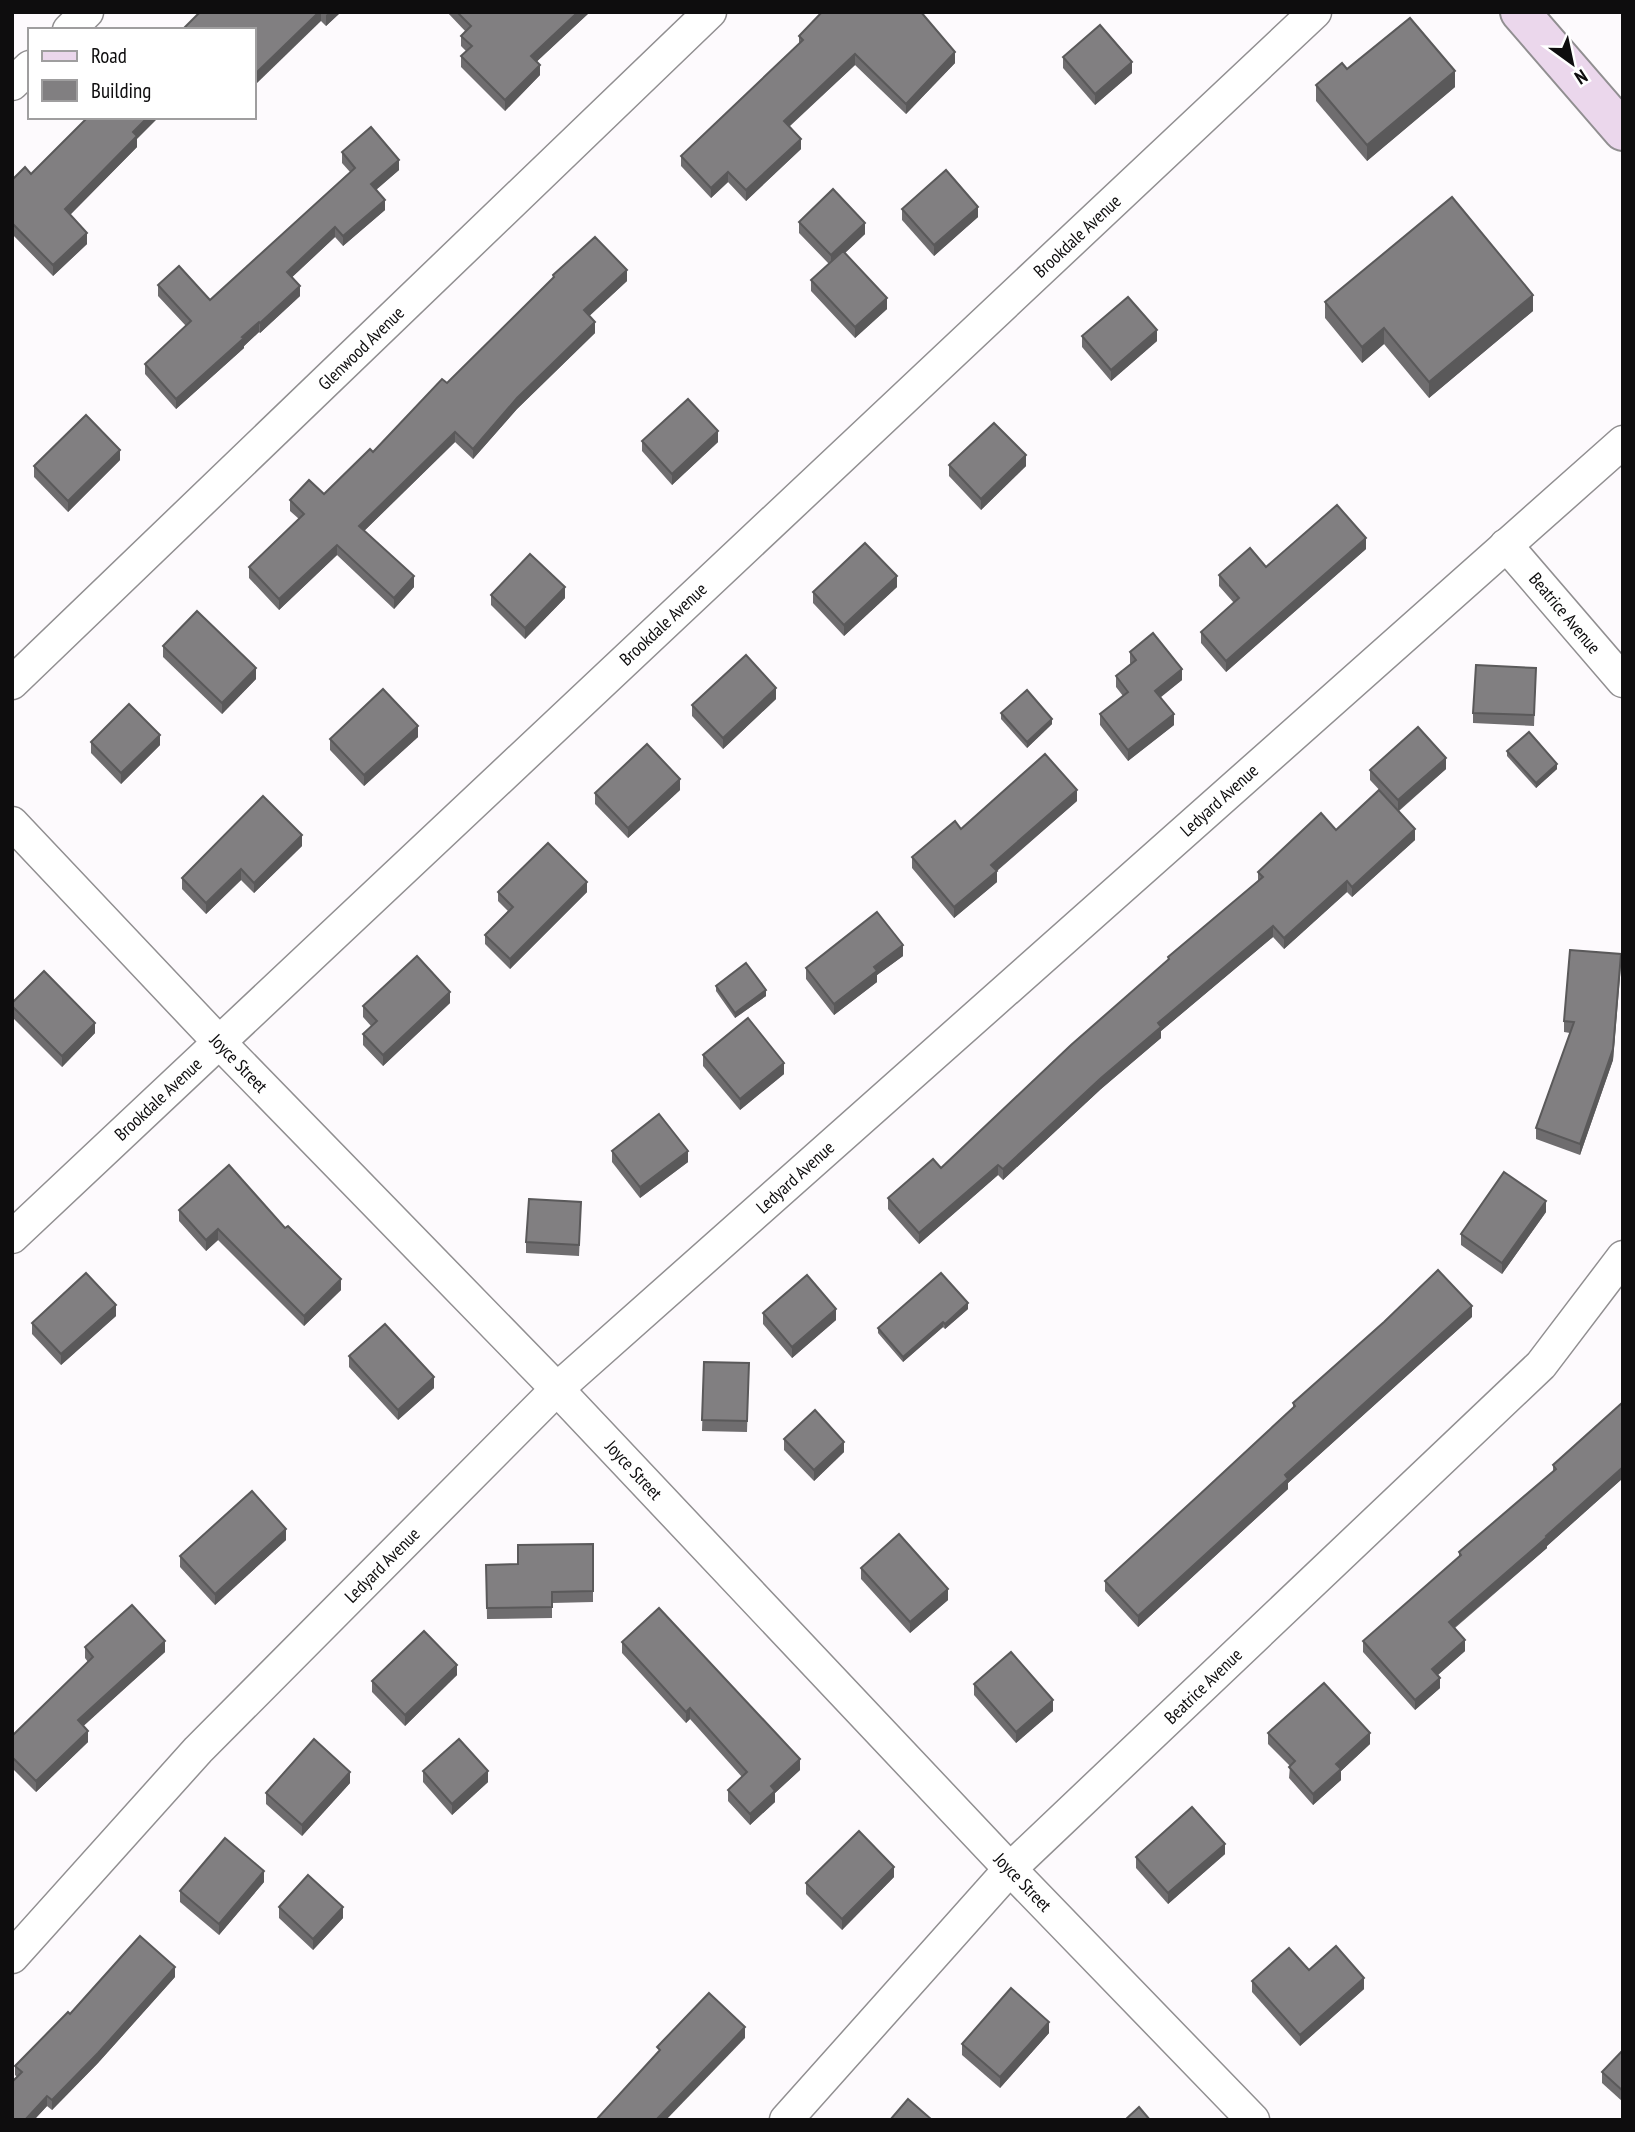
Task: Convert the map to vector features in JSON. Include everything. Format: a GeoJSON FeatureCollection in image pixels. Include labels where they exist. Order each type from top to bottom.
{"type":"FeatureCollection","features":[{"type":"Feature","properties":{"kind":"main road"},"geometry":{"type":"LineString","coordinates":[[1520,12],[1623,131]]}},
{"type":"Feature","properties":{"kind":"street"},"geometry":{"type":"LineString","coordinates":[[71,28],[87,12]]}},
{"type":"Feature","properties":{"kind":"street","name":"Glenwood Avenue"},"geometry":{"type":"LineString","coordinates":[[12,683],[710,12]]}},
{"type":"Feature","properties":{"kind":"street","name":"Brookdale Avenue"},"geometry":{"type":"LineString","coordinates":[[12,1237],[1315,12]]}},
{"type":"Feature","properties":{"kind":"street"},"geometry":{"type":"LineString","coordinates":[[12,84],[28,69]]}},
{"type":"Feature","properties":{"kind":"street","name":"Ledyard Avenue"},"geometry":{"type":"LineString","coordinates":[[12,1957],[198,1750],[556,1389],[1623,442]]}},
{"type":"Feature","properties":{"kind":"street","name":"Beatrice Avenue"},"geometry":{"type":"LineString","coordinates":[[1506,545],[1623,681]]}},
{"type":"Feature","properties":{"kind":"street","name":"Joyce Street"},"geometry":{"type":"LineString","coordinates":[[12,823],[1253,2120]]}},
{"type":"Feature","properties":{"kind":"street","name":"Beatrice Avenue"},"geometry":{"type":"LineString","coordinates":[[786,2120],[1010,1869],[1541,1365],[1623,1257]]}},
{"type":"Feature","properties":{"kind":"building"},"geometry":{"type":"Polygon","coordinates":[[[200,12],[319,12],[256,73],[256,28],[184,28],[200,12]]]}},
{"type":"Feature","properties":{"kind":"building"},"geometry":{"type":"Polygon","coordinates":[[[457,12],[578,12],[531,56],[540,65],[505,100],[461,56],[472,46],[461,36],[471,26],[457,12]]]}},
{"type":"Feature","properties":{"kind":"building"},"geometry":{"type":"Polygon","coordinates":[[[822,12],[921,12],[955,52],[906,104],[855,54],[784,121],[801,139],[746,190],[728,172],[711,188],[681,156],[803,40],[799,36],[822,12]]]}},
{"type":"Feature","properties":{"kind":"building"},"geometry":{"type":"Polygon","coordinates":[[[1410,18],[1455,71],[1367,145],[1316,85],[1342,63],[1347,69],[1410,18]]]}},
{"type":"Feature","properties":{"kind":"building"},"geometry":{"type":"Polygon","coordinates":[[[1100,25],[1132,62],[1095,94],[1063,57],[1100,25]]]}},
{"type":"Feature","properties":{"kind":"building"},"geometry":{"type":"Polygon","coordinates":[[[86,119],[146,119],[133,132],[137,136],[65,209],[87,233],[53,265],[12,223],[12,180],[25,167],[31,174],[86,119]]]}},
{"type":"Feature","properties":{"kind":"building"},"geometry":{"type":"Polygon","coordinates":[[[371,127],[399,160],[371,184],[385,200],[343,236],[335,227],[287,272],[300,286],[176,399],[145,364],[191,321],[158,285],[179,266],[210,300],[355,168],[342,152],[371,127]]]}},
{"type":"Feature","properties":{"kind":"building"},"geometry":{"type":"Polygon","coordinates":[[[946,170],[978,207],[934,245],[902,209],[946,170]]]}},
{"type":"Feature","properties":{"kind":"building"},"geometry":{"type":"Polygon","coordinates":[[[833,189],[865,223],[831,255],[799,222],[833,189]]]}},
{"type":"Feature","properties":{"kind":"building"},"geometry":{"type":"Polygon","coordinates":[[[1452,197],[1533,295],[1429,382],[1384,328],[1362,347],[1325,302],[1452,197]]]}},
{"type":"Feature","properties":{"kind":"building"},"geometry":{"type":"Polygon","coordinates":[[[595,237],[627,270],[584,310],[595,322],[517,398],[473,449],[455,432],[359,526],[414,576],[394,598],[337,545],[279,599],[249,567],[304,514],[290,500],[309,480],[324,494],[370,449],[373,452],[442,379],[447,383],[554,277],[553,275],[595,237]]]}},
{"type":"Feature","properties":{"kind":"building"},"geometry":{"type":"Polygon","coordinates":[[[843,251],[887,298],[855,327],[811,280],[843,251]]]}},
{"type":"Feature","properties":{"kind":"building"},"geometry":{"type":"Polygon","coordinates":[[[1128,297],[1157,330],[1111,370],[1082,336],[1128,297]]]}},
{"type":"Feature","properties":{"kind":"building"},"geometry":{"type":"Polygon","coordinates":[[[688,399],[718,431],[672,474],[642,441],[688,399]]]}},
{"type":"Feature","properties":{"kind":"building"},"geometry":{"type":"Polygon","coordinates":[[[86,415],[120,450],[68,501],[34,466],[86,415]]]}},
{"type":"Feature","properties":{"kind":"building"},"geometry":{"type":"Polygon","coordinates":[[[994,423],[1026,455],[981,499],[949,465],[994,423]]]}},
{"type":"Feature","properties":{"kind":"building"},"geometry":{"type":"Polygon","coordinates":[[[1337,505],[1366,538],[1226,661],[1201,632],[1239,598],[1219,575],[1250,548],[1266,567],[1337,505]]]}},
{"type":"Feature","properties":{"kind":"building"},"geometry":{"type":"Polygon","coordinates":[[[865,543],[897,576],[844,625],[813,592],[865,543]]]}},
{"type":"Feature","properties":{"kind":"building"},"geometry":{"type":"Polygon","coordinates":[[[530,554],[565,587],[525,628],[491,595],[530,554]]]}},
{"type":"Feature","properties":{"kind":"building"},"geometry":{"type":"Polygon","coordinates":[[[197,611],[256,668],[222,703],[163,646],[197,611]]]}},
{"type":"Feature","properties":{"kind":"building"},"geometry":{"type":"Polygon","coordinates":[[[1153,633],[1182,669],[1155,691],[1174,714],[1128,750],[1100,714],[1128,692],[1116,676],[1136,660],[1130,652],[1153,633]]]}},
{"type":"Feature","properties":{"kind":"building"},"geometry":{"type":"Polygon","coordinates":[[[746,655],[776,688],[723,738],[692,705],[746,655]]]}},
{"type":"Feature","properties":{"kind":"building"},"geometry":{"type":"Polygon","coordinates":[[[1476,665],[1536,668],[1534,715],[1473,713],[1476,665]]]}},
{"type":"Feature","properties":{"kind":"building"},"geometry":{"type":"Polygon","coordinates":[[[383,689],[418,726],[364,775],[330,739],[383,689]]]}},
{"type":"Feature","properties":{"kind":"building"},"geometry":{"type":"Polygon","coordinates":[[[1027,690],[1052,719],[1027,742],[1001,713],[1027,690]]]}},
{"type":"Feature","properties":{"kind":"building"},"geometry":{"type":"Polygon","coordinates":[[[129,704],[160,735],[121,773],[91,742],[129,704]]]}},
{"type":"Feature","properties":{"kind":"building"},"geometry":{"type":"Polygon","coordinates":[[[1418,727],[1446,758],[1398,800],[1370,770],[1418,727]]]}},
{"type":"Feature","properties":{"kind":"building"},"geometry":{"type":"Polygon","coordinates":[[[1529,732],[1557,764],[1536,783],[1507,751],[1529,732]]]}},
{"type":"Feature","properties":{"kind":"building"},"geometry":{"type":"Polygon","coordinates":[[[647,744],[680,779],[628,828],[595,793],[647,744]]]}},
{"type":"Feature","properties":{"kind":"building"},"geometry":{"type":"Polygon","coordinates":[[[1045,754],[1077,790],[991,865],[997,871],[954,907],[912,857],[955,821],[961,829],[1045,754]]]}},
{"type":"Feature","properties":{"kind":"building"},"geometry":{"type":"Polygon","coordinates":[[[1379,790],[1415,829],[1352,887],[1347,881],[1284,938],[1273,926],[1158,1023],[1161,1027],[1101,1078],[1003,1169],[998,1165],[919,1233],[888,1198],[933,1159],[941,1168],[1071,1045],[1169,959],[1168,957],[1263,877],[1258,872],[1321,813],[1336,830],[1379,790]]]}},
{"type":"Feature","properties":{"kind":"building"},"geometry":{"type":"Polygon","coordinates":[[[263,796],[302,835],[254,883],[241,869],[206,903],[182,878],[263,796]]]}},
{"type":"Feature","properties":{"kind":"building"},"geometry":{"type":"Polygon","coordinates":[[[548,843],[587,882],[510,959],[485,935],[513,907],[498,892],[548,843]]]}},
{"type":"Feature","properties":{"kind":"building"},"geometry":{"type":"Polygon","coordinates":[[[877,912],[903,945],[874,967],[877,971],[834,1004],[806,968],[877,912]]]}},
{"type":"Feature","properties":{"kind":"building"},"geometry":{"type":"Polygon","coordinates":[[[1570,950],[1621,954],[1613,1049],[1580,1144],[1536,1128],[1574,1022],[1564,1021],[1570,950]]]}},
{"type":"Feature","properties":{"kind":"building"},"geometry":{"type":"Polygon","coordinates":[[[417,956],[450,992],[383,1055],[363,1034],[377,1021],[363,1006],[417,956]]]}},
{"type":"Feature","properties":{"kind":"building"},"geometry":{"type":"Polygon","coordinates":[[[746,963],[766,990],[735,1013],[716,986],[746,963]]]}},
{"type":"Feature","properties":{"kind":"building"},"geometry":{"type":"Polygon","coordinates":[[[44,971],[95,1023],[62,1056],[12,1006],[44,971]]]}},
{"type":"Feature","properties":{"kind":"building"},"geometry":{"type":"Polygon","coordinates":[[[748,1018],[784,1063],[740,1099],[703,1055],[748,1018]]]}},
{"type":"Feature","properties":{"kind":"building"},"geometry":{"type":"Polygon","coordinates":[[[659,1114],[688,1151],[640,1187],[612,1151],[659,1114]]]}},
{"type":"Feature","properties":{"kind":"building"},"geometry":{"type":"Polygon","coordinates":[[[229,1165],[285,1228],[288,1226],[341,1279],[304,1316],[218,1229],[206,1240],[179,1210],[229,1165]]]}},
{"type":"Feature","properties":{"kind":"building"},"geometry":{"type":"Polygon","coordinates":[[[1504,1172],[1546,1201],[1502,1263],[1461,1234],[1504,1172]]]}},
{"type":"Feature","properties":{"kind":"building"},"geometry":{"type":"Polygon","coordinates":[[[529,1199],[581,1202],[579,1245],[526,1242],[529,1199]]]}},
{"type":"Feature","properties":{"kind":"building"},"geometry":{"type":"Polygon","coordinates":[[[1438,1270],[1472,1306],[1285,1475],[1288,1479],[1138,1616],[1105,1581],[1438,1270]]]}},
{"type":"Feature","properties":{"kind":"building"},"geometry":{"type":"Polygon","coordinates":[[[86,1273],[116,1305],[61,1354],[32,1323],[86,1273]]]}},
{"type":"Feature","properties":{"kind":"building"},"geometry":{"type":"Polygon","coordinates":[[[941,1273],[968,1303],[903,1357],[878,1328],[941,1273]]]}},
{"type":"Feature","properties":{"kind":"building"},"geometry":{"type":"Polygon","coordinates":[[[807,1275],[836,1309],[792,1347],[763,1313],[807,1275]]]}},
{"type":"Feature","properties":{"kind":"building"},"geometry":{"type":"Polygon","coordinates":[[[385,1324],[434,1377],[398,1410],[349,1356],[385,1324]]]}},
{"type":"Feature","properties":{"kind":"building"},"geometry":{"type":"Polygon","coordinates":[[[704,1362],[749,1363],[747,1421],[702,1420],[704,1362]]]}},
{"type":"Feature","properties":{"kind":"building"},"geometry":{"type":"Polygon","coordinates":[[[1623,1402],[1623,1467],[1449,1622],[1465,1640],[1432,1669],[1440,1678],[1415,1700],[1363,1641],[1461,1555],[1459,1552],[1556,1469],[1553,1465],[1623,1402]]]}},
{"type":"Feature","properties":{"kind":"building"},"geometry":{"type":"Polygon","coordinates":[[[815,1410],[844,1442],[814,1470],[784,1439],[815,1410]]]}},
{"type":"Feature","properties":{"kind":"building"},"geometry":{"type":"Polygon","coordinates":[[[252,1491],[286,1529],[215,1594],[180,1556],[252,1491]]]}},
{"type":"Feature","properties":{"kind":"building"},"geometry":{"type":"Polygon","coordinates":[[[899,1534],[948,1589],[910,1622],[861,1568],[899,1534]]]}},
{"type":"Feature","properties":{"kind":"building"},"geometry":{"type":"Polygon","coordinates":[[[593,1544],[593,1591],[552,1592],[552,1607],[487,1608],[486,1565],[518,1564],[518,1545],[593,1544]]]}},
{"type":"Feature","properties":{"kind":"building"},"geometry":{"type":"Polygon","coordinates":[[[132,1605],[165,1641],[78,1720],[88,1731],[36,1781],[12,1757],[12,1736],[93,1657],[85,1647],[132,1605]]]}},
{"type":"Feature","properties":{"kind":"building"},"geometry":{"type":"Polygon","coordinates":[[[659,1608],[800,1759],[771,1786],[775,1791],[750,1814],[728,1790],[747,1772],[690,1708],[686,1712],[622,1642],[659,1608]]]}},
{"type":"Feature","properties":{"kind":"building"},"geometry":{"type":"Polygon","coordinates":[[[424,1631],[457,1665],[405,1715],[372,1681],[424,1631]]]}},
{"type":"Feature","properties":{"kind":"building"},"geometry":{"type":"Polygon","coordinates":[[[1011,1652],[1053,1700],[1016,1732],[974,1684],[1011,1652]]]}},
{"type":"Feature","properties":{"kind":"building"},"geometry":{"type":"Polygon","coordinates":[[[1324,1683],[1370,1733],[1336,1764],[1341,1769],[1313,1794],[1289,1767],[1295,1761],[1268,1733],[1324,1683]]]}},
{"type":"Feature","properties":{"kind":"building"},"geometry":{"type":"Polygon","coordinates":[[[314,1739],[350,1772],[302,1825],[266,1793],[314,1739]]]}},
{"type":"Feature","properties":{"kind":"building"},"geometry":{"type":"Polygon","coordinates":[[[459,1739],[488,1771],[452,1804],[423,1771],[459,1739]]]}},
{"type":"Feature","properties":{"kind":"building"},"geometry":{"type":"Polygon","coordinates":[[[1192,1807],[1225,1844],[1168,1893],[1136,1857],[1192,1807]]]}},
{"type":"Feature","properties":{"kind":"building"},"geometry":{"type":"Polygon","coordinates":[[[859,1831],[894,1867],[842,1919],[806,1883],[859,1831]]]}},
{"type":"Feature","properties":{"kind":"building"},"geometry":{"type":"Polygon","coordinates":[[[225,1838],[264,1871],[219,1924],[180,1891],[225,1838]]]}},
{"type":"Feature","properties":{"kind":"building"},"geometry":{"type":"Polygon","coordinates":[[[308,1875],[343,1907],[313,1939],[279,1907],[308,1875]]]}},
{"type":"Feature","properties":{"kind":"building"},"geometry":{"type":"Polygon","coordinates":[[[140,1936],[175,1967],[52,2100],[47,2096],[25,2120],[12,2120],[12,2082],[22,2072],[15,2066],[68,2012],[70,2014],[140,1936]]]}},
{"type":"Feature","properties":{"kind":"building"},"geometry":{"type":"Polygon","coordinates":[[[1336,1946],[1364,1978],[1300,2035],[1252,1981],[1289,1948],[1309,1970],[1336,1946]]]}},
{"type":"Feature","properties":{"kind":"building"},"geometry":{"type":"Polygon","coordinates":[[[1011,1988],[1049,2022],[1000,2077],[962,2044],[1011,1988]]]}},
{"type":"Feature","properties":{"kind":"building"},"geometry":{"type":"Polygon","coordinates":[[[709,1993],[745,2027],[656,2120],[596,2120],[660,2050],[657,2047],[709,1993]]]}},
{"type":"Feature","properties":{"kind":"building"},"geometry":{"type":"Polygon","coordinates":[[[1623,2050],[1623,2091],[1602,2072],[1623,2050]]]}},
{"type":"Feature","properties":{"kind":"building"},"geometry":{"type":"Polygon","coordinates":[[[908,2099],[932,2120],[890,2120],[908,2099]]]}},
{"type":"Feature","properties":{"kind":"building"},"geometry":{"type":"Polygon","coordinates":[[[1139,2107],[1150,2120],[1125,2120],[1139,2107]]]}}]}
